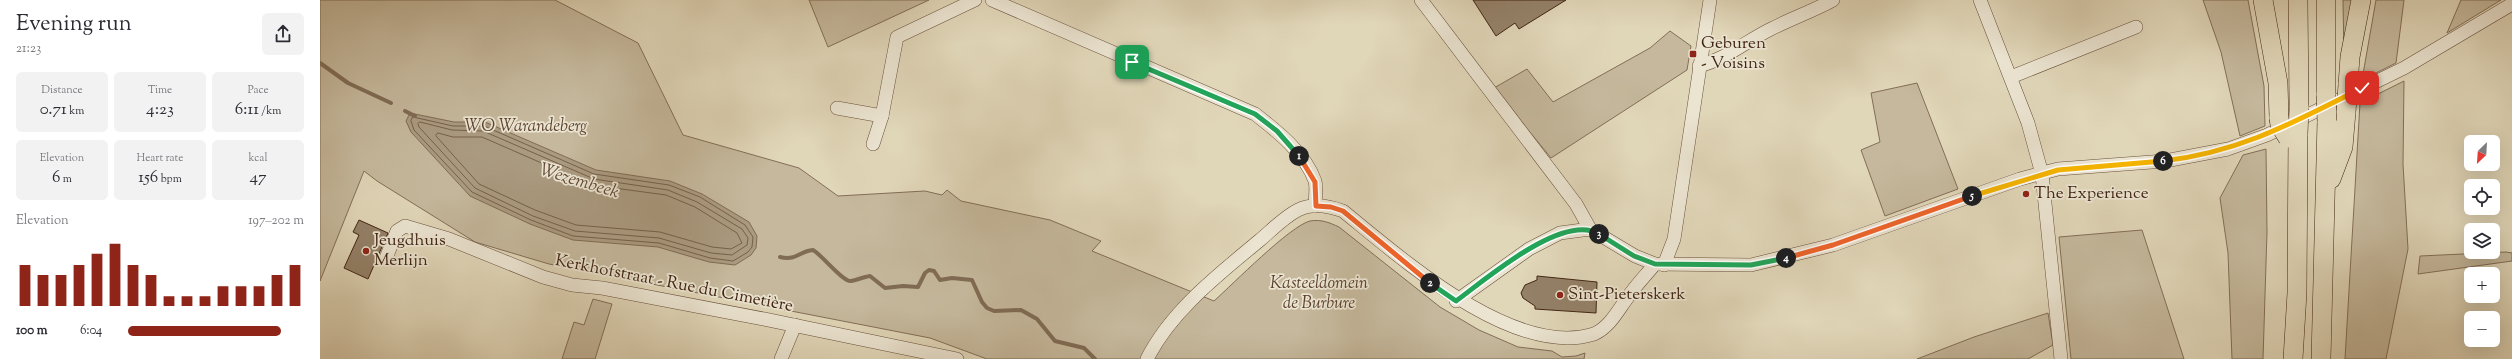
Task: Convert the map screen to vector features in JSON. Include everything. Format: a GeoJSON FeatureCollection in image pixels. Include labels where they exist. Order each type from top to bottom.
{"type":"FeatureCollection","features":[{"type":"Feature","properties":{"kind":"highway"},"geometry":{"type":"LineString","coordinates":[[2263,0],[2278,83],[2280,125],[2293,136]]}},
{"type":"Feature","properties":{"kind":"highway"},"geometry":{"type":"LineString","coordinates":[[2293,359],[2297,293],[2298,155],[2293,136],[2299,108],[2298,0]]}},
{"type":"Feature","properties":{"kind":"highway"},"geometry":{"type":"LineString","coordinates":[[2320,359],[2326,190],[2326,0]]}},
{"type":"Feature","properties":{"kind":"highway"},"geometry":{"type":"LineString","coordinates":[[2326,190],[2343,147],[2350,57],[2361,0]]}},
{"type":"Feature","properties":{"kind":"street"},"geometry":{"type":"LineString","coordinates":[[873,144],[882,116],[897,37],[975,0]]}},
{"type":"Feature","properties":{"kind":"street"},"geometry":{"type":"LineString","coordinates":[[1421,0],[1576,204],[1590,229],[1634,256],[1660,265],[1751,265],[1833,245],[2042,174],[2066,169],[2165,161],[2228,149],[2267,135],[2404,68],[2512,4]]}},
{"type":"Feature","properties":{"kind":"street"},"geometry":{"type":"LineString","coordinates":[[1147,359],[1157,340],[1178,315],[1242,254],[1299,210],[1316,206],[1331,207],[1343,211],[1416,272],[1456,301],[1516,335],[1542,341],[1570,343],[1595,334],[1604,328],[1660,265],[1674,239],[1710,0]]}},
{"type":"Feature","properties":{"kind":"street"},"geometry":{"type":"LineString","coordinates":[[1699,66],[1718,62],[1769,30],[1807,14],[1834,0]]}},
{"type":"Feature","properties":{"kind":"street"},"geometry":{"type":"LineString","coordinates":[[1980,0],[2028,123],[2042,174],[2061,359]]}},
{"type":"Feature","properties":{"kind":"street"},"geometry":{"type":"LineString","coordinates":[[998,1],[1255,114],[1277,131],[1306,164],[1315,182],[1316,206]]}},
{"type":"Feature","properties":{"kind":"street"},"geometry":{"type":"LineString","coordinates":[[2011,77],[2136,27]]}},
{"type":"Feature","properties":{"kind":"street"},"geometry":{"type":"LineString","coordinates":[[837,108],[882,116]]}},
{"type":"Feature","properties":{"kind":"street","name":"Kerkhofstraat - Rue du Cimetière"},"geometry":{"type":"LineString","coordinates":[[386,258],[397,231],[406,226],[449,239],[543,277],[572,285],[610,290],[795,325],[957,359]]}},
{"type":"Feature","properties":{"kind":"street"},"geometry":{"type":"LineString","coordinates":[[1456,301],[1529,249],[1560,233],[1590,229]]}},
{"type":"Feature","properties":{"kind":"street"},"geometry":{"type":"LineString","coordinates":[[781,359],[795,325]]}},
{"type":"Feature","properties":{"kind":"green space","name":"WO Warandeberg"},"geometry":{"type":"Polygon","coordinates":[[[320,0],[555,0],[638,43],[683,135],[799,168],[838,196],[925,191],[942,195],[947,190],[961,201],[1050,220],[1101,241],[1092,251],[1214,301],[1289,233],[1310,221],[1322,221],[1339,227],[1440,307],[1479,330],[1518,347],[1552,351],[1562,357],[1576,356],[1585,353],[1584,359],[987,359],[930,338],[549,264],[475,242],[377,181],[364,171],[320,281],[320,0]]]}},
{"type":"Feature","properties":{"kind":"green space"},"geometry":{"type":"Polygon","coordinates":[[[809,0],[929,0],[828,47],[809,0]]]}},
{"type":"Feature","properties":{"kind":"green space"},"geometry":{"type":"Polygon","coordinates":[[[2203,0],[2248,0],[2264,86],[2265,126],[2240,136],[2221,52],[2203,0]]]}},
{"type":"Feature","properties":{"kind":"green space"},"geometry":{"type":"Polygon","coordinates":[[[2343,0],[2354,0],[2344,59],[2343,0]]]}},
{"type":"Feature","properties":{"kind":"green space"},"geometry":{"type":"Polygon","coordinates":[[[2376,0],[2404,0],[2396,63],[2362,80],[2376,0]]]}},
{"type":"Feature","properties":{"kind":"green space"},"geometry":{"type":"Polygon","coordinates":[[[2461,0],[2501,0],[2447,33],[2461,0]]]}},
{"type":"Feature","properties":{"kind":"green space"},"geometry":{"type":"Polygon","coordinates":[[[1670,31],[1691,46],[1687,70],[1551,158],[1494,88],[1527,69],[1553,102],[1650,48],[1670,31]]]}},
{"type":"Feature","properties":{"kind":"green space"},"geometry":{"type":"Polygon","coordinates":[[[2404,81],[2403,164],[2408,249],[2386,359],[2345,359],[2360,103],[2404,81]]]}},
{"type":"Feature","properties":{"kind":"green space"},"geometry":{"type":"Polygon","coordinates":[[[1917,83],[1958,189],[1885,216],[1861,150],[1880,142],[1871,93],[1917,83]]]}},
{"type":"Feature","properties":{"kind":"green space"},"geometry":{"type":"Polygon","coordinates":[[[2266,149],[2267,232],[2263,359],[2232,359],[2228,253],[2220,198],[2243,155],[2266,149]]]}},
{"type":"Feature","properties":{"kind":"green space"},"geometry":{"type":"Polygon","coordinates":[[[2142,230],[2184,359],[2071,359],[2059,237],[2142,230]]]}},
{"type":"Feature","properties":{"kind":"green space"},"geometry":{"type":"Polygon","coordinates":[[[2500,252],[2512,253],[2512,261],[2418,274],[2420,256],[2464,254],[2464,259],[2500,259],[2500,252]]]}},
{"type":"Feature","properties":{"kind":"green space"},"geometry":{"type":"Polygon","coordinates":[[[593,299],[612,304],[595,359],[562,359],[574,322],[584,325],[593,299]]]}},
{"type":"Feature","properties":{"kind":"green space"},"geometry":{"type":"Polygon","coordinates":[[[2048,313],[2053,345],[2028,359],[1917,359],[1974,337],[2048,313]]]}},
{"type":"Feature","properties":{"kind":"water"},"geometry":{"type":"Polygon","coordinates":[[[410,113],[454,122],[485,122],[596,170],[670,181],[702,194],[749,222],[757,236],[756,248],[751,255],[735,265],[709,262],[658,247],[573,240],[530,224],[470,196],[411,132],[406,121],[410,113]]]}},
{"type":"Feature","properties":{"kind":"building"},"geometry":{"type":"Polygon","coordinates":[[[1473,0],[1566,0],[1519,29],[1515,23],[1496,36],[1473,0]]]}},
{"type":"Feature","properties":{"kind":"building","name":"Jeugdhuis Merlijn"},"geometry":{"type":"Polygon","coordinates":[[[359,220],[388,233],[368,279],[344,268],[359,235],[353,232],[359,220]]]}},
{"type":"Feature","properties":{"kind":"building","name":"Sint-Pieterskerk"},"geometry":{"type":"Polygon","coordinates":[[[1537,276],[1597,282],[1596,313],[1535,309],[1535,306],[1523,298],[1521,293],[1525,285],[1537,280],[1537,276]]]}},
{"type":"Feature","properties":{"kind":"waterway","name":"Wezembeek"},"geometry":{"type":"LineString","coordinates":[[320,63],[348,83],[391,103]]}},
{"type":"Feature","properties":{"kind":"waterway","name":"Wezembeek"},"geometry":{"type":"LineString","coordinates":[[405,111],[415,116]]}},
{"type":"Feature","properties":{"kind":"waterway","name":"Wezembeek"},"geometry":{"type":"LineString","coordinates":[[780,257],[790,258],[813,250],[847,280],[851,281],[870,276],[885,288],[903,286],[918,287],[925,273],[929,270],[934,271],[940,280],[952,278],[972,280],[982,302],[987,308],[994,311],[1021,310],[1037,319],[1055,341],[1084,348],[1095,359]]}},
{"type":"Feature","properties":{"kind":"place","name":"Geburen - Voisins"},"geometry":{"type":"Point","coordinates":[1693,54]}},
{"type":"Feature","properties":{"kind":"place","name":"The Experience"},"geometry":{"type":"Point","coordinates":[2026,194]}},
{"type":"Feature","properties":{"kind":"place","name":"Jeugdhuis Merlijn"},"geometry":{"type":"Point","coordinates":[366,251]}},
{"type":"Feature","properties":{"kind":"place","name":"Sint-Pieterskerk"},"geometry":{"type":"Point","coordinates":[1560,295]}},
{"type":"Feature","properties":{"kind":"route"},"geometry":{"type":"LineString","coordinates":[[1132,62],[1255,114],[1277,131],[1306,164],[1315,182],[1316,206],[1331,207],[1343,211],[1416,272],[1456,301],[1529,249],[1560,233],[1590,229],[1634,256],[1655,264],[1695,266],[1751,265],[1833,245],[2020,179],[2058,170],[2165,161],[2228,149],[2267,135],[2362,88]]}},
{"type":"Feature","properties":{"kind":"park label","name":"Kasteeldomein de Burbure"},"geometry":{"type":"Point","coordinates":[1319,294]}}]}
